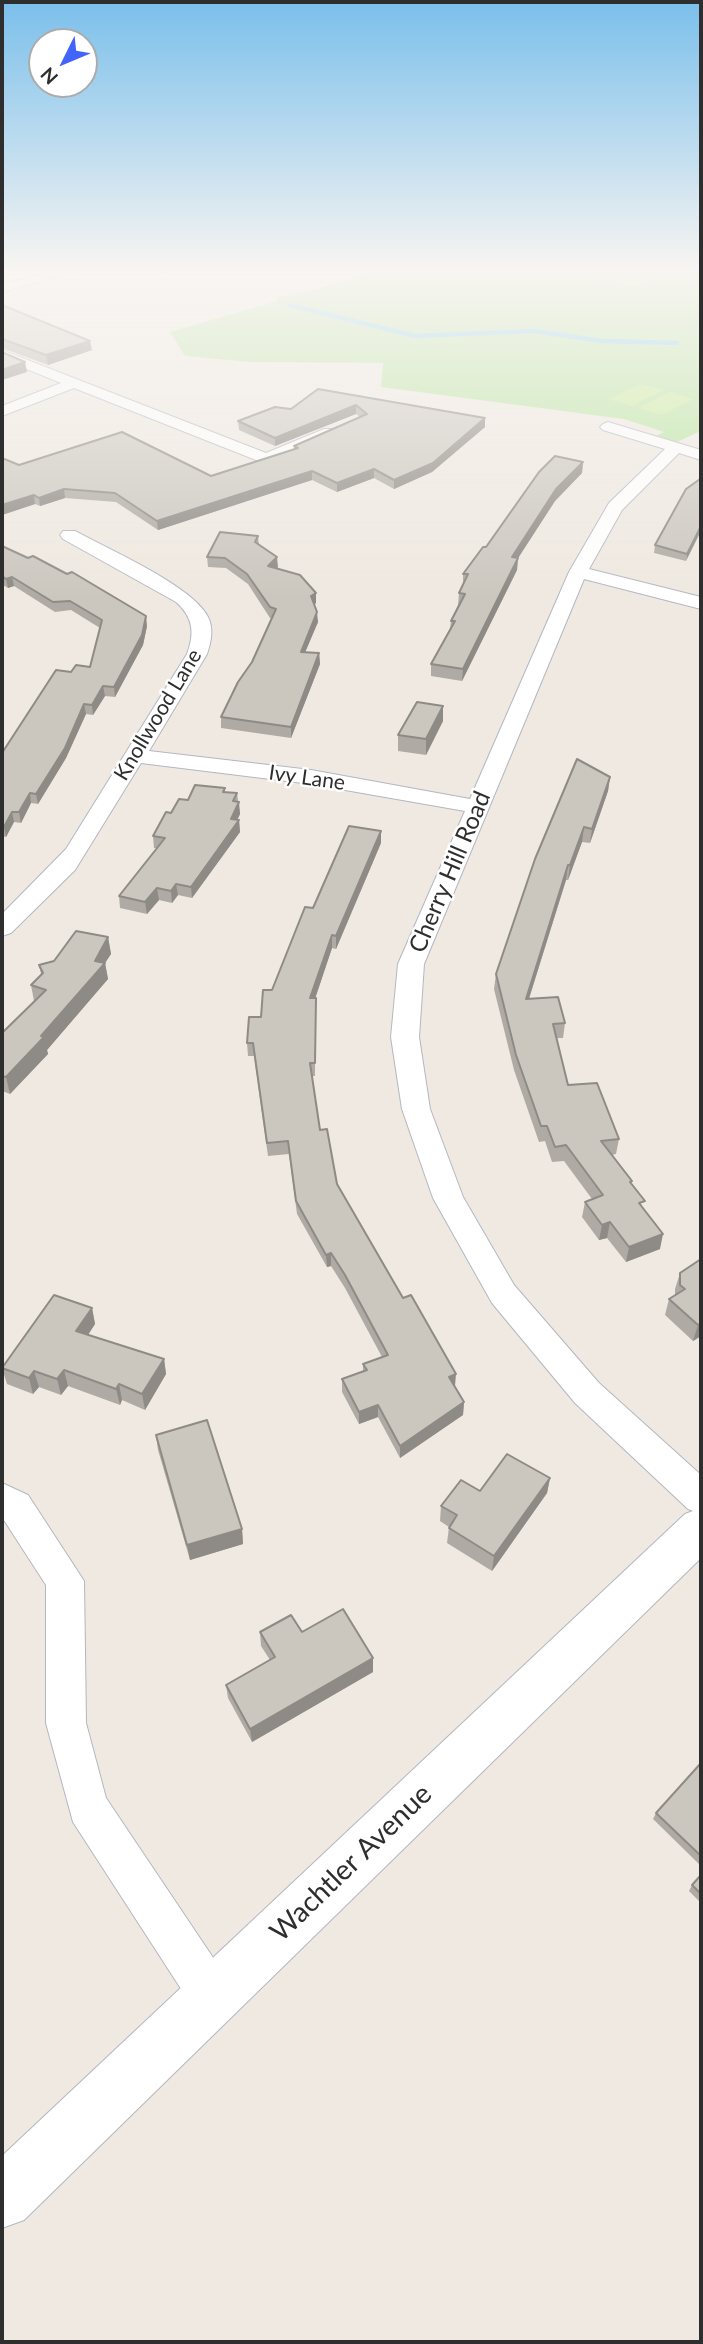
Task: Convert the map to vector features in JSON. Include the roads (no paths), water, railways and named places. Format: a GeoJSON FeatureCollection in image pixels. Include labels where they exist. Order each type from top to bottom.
{"type":"FeatureCollection","features":[{"type":"Feature","properties":{"kind":"street"},"geometry":{"type":"LineString","coordinates":[[65,379],[266,458],[340,428]]}},
{"type":"Feature","properties":{"kind":"street"},"geometry":{"type":"LineString","coordinates":[[2,411],[74,383]]}},
{"type":"Feature","properties":{"kind":"street"},"geometry":{"type":"LineString","coordinates":[[608,427],[701,455]]}},
{"type":"Feature","properties":{"kind":"street","name":"Cherry Hill Road"},"geometry":{"type":"LineString","coordinates":[[674,449],[615,507],[578,572],[411,964],[405,1037],[416,1109],[448,1198],[503,1294],[587,1393],[701,1498]]}},
{"type":"Feature","properties":{"kind":"street","name":"Knollwood Lane"},"geometry":{"type":"LineString","coordinates":[[2,928],[67,865],[197,654],[204,628],[196,612],[183,598],[69,535]]}},
{"type":"Feature","properties":{"kind":"street"},"geometry":{"type":"LineString","coordinates":[[578,572],[701,603]]}},
{"type":"Feature","properties":{"kind":"street","name":"Ivy Lane"},"geometry":{"type":"LineString","coordinates":[[135,755],[311,777],[478,807]]}},
{"type":"Feature","properties":{"kind":"street"},"geometry":{"type":"LineString","coordinates":[[2,1499],[15,1506],[65,1581],[66,1723],[88,1807],[212,1996]]}},
{"type":"Feature","properties":{"kind":"street","name":"Wachtler Avenue"},"geometry":{"type":"LineString","coordinates":[[2,2198],[701,1528]]}}]}
